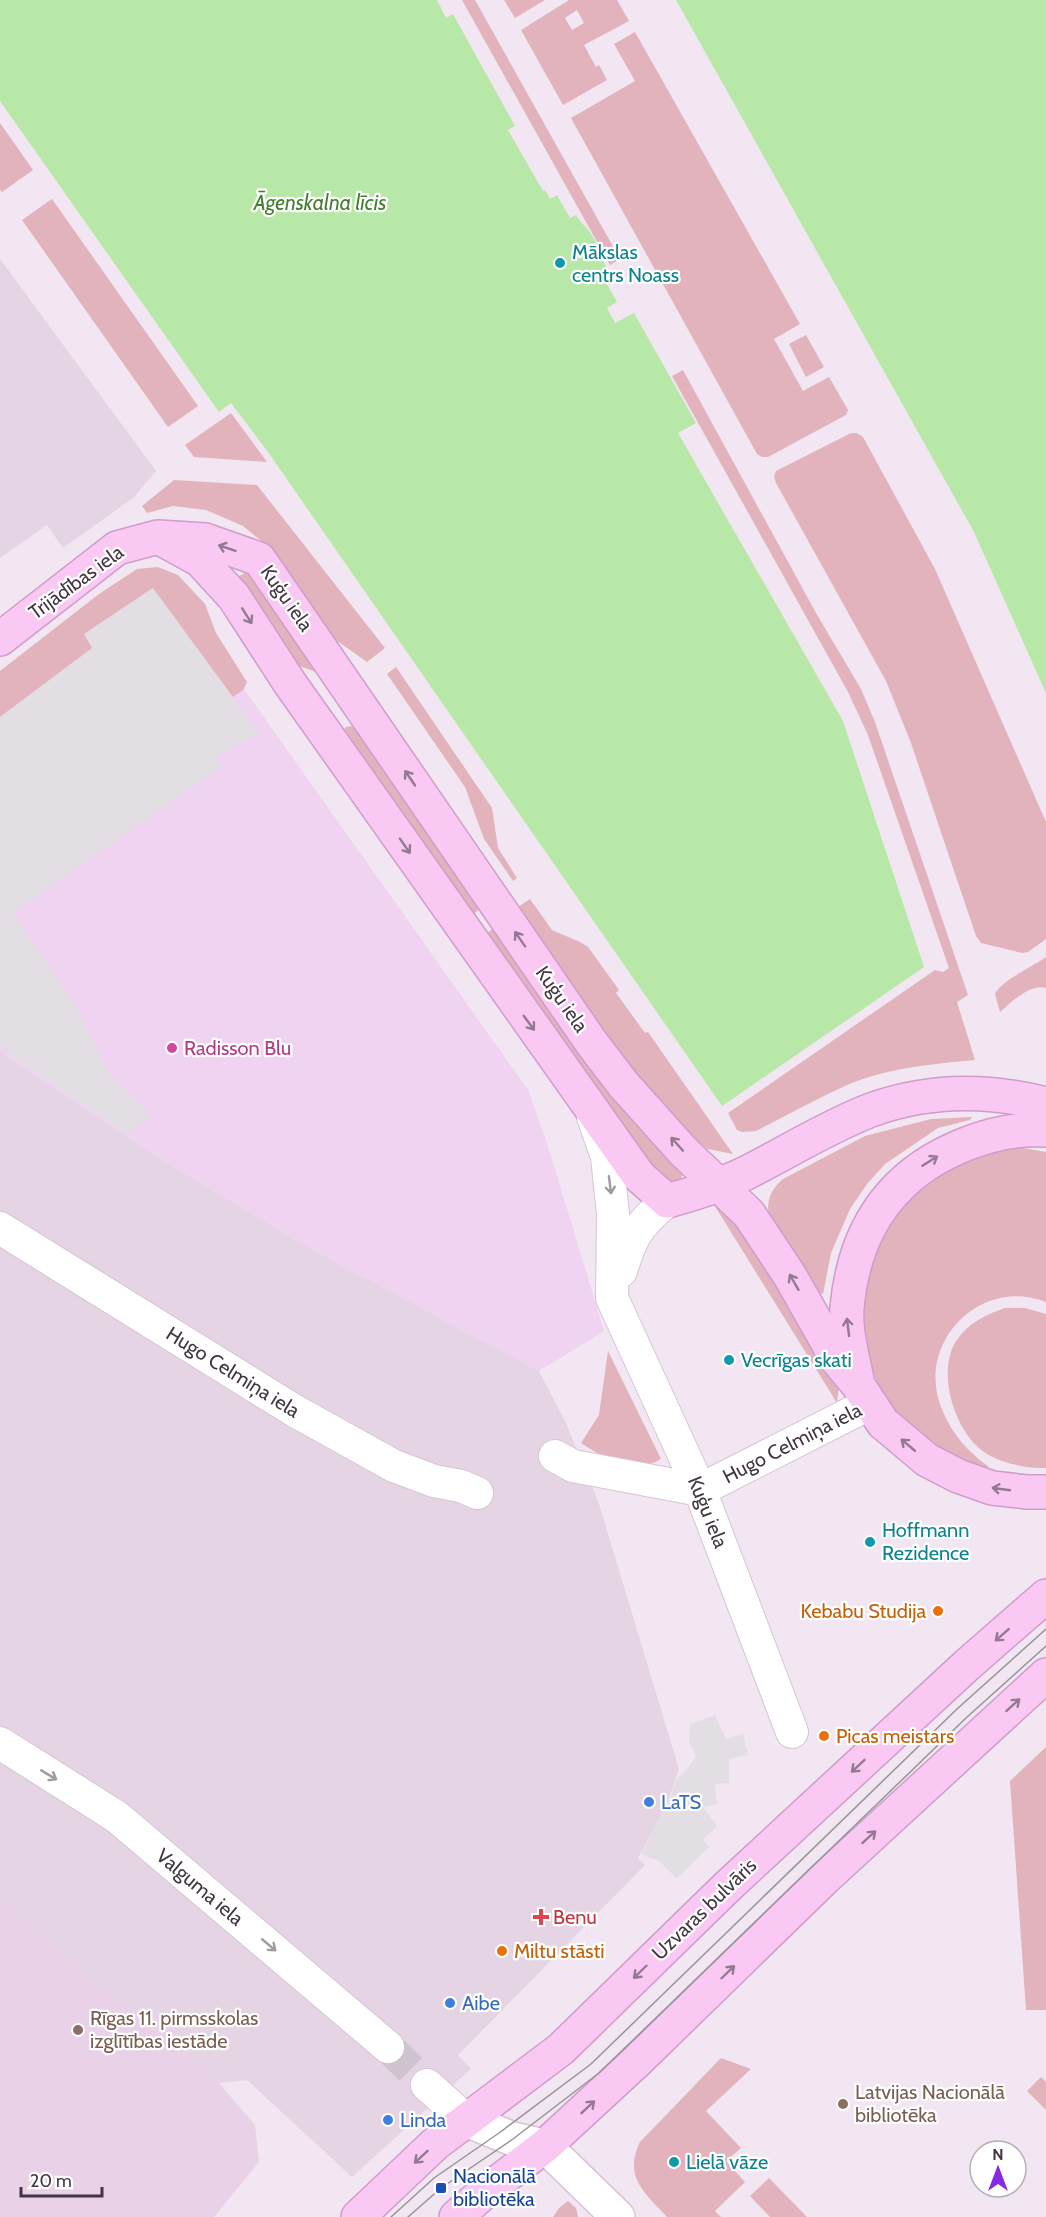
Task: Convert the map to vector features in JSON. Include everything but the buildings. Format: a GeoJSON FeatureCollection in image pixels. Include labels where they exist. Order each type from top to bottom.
{"type":"FeatureCollection","features":[{"type":"Feature","properties":{"kind":"main road","name":"Trijādības iela"},"geometry":{"type":"LineString","coordinates":[[0,639],[117,548],[158,537]]}},
{"type":"Feature","properties":{"kind":"main road","name":"Kuģu iela"},"geometry":{"type":"LineString","coordinates":[[158,537],[205,540],[259,559],[623,1084],[683,1151],[749,1214],[790,1276],[838,1361],[883,1423],[927,1460],[958,1476],[992,1488],[1046,1492]]}},
{"type":"Feature","properties":{"kind":"main road","name":"Kuģu iela"},"geometry":{"type":"LineString","coordinates":[[158,537],[200,560],[234,597],[289,682],[590,1108],[639,1176],[667,1201]]}},
{"type":"Feature","properties":{"kind":"main road"},"geometry":{"type":"LineString","coordinates":[[325,731],[323,702],[334,694],[363,709]]}},
{"type":"Feature","properties":{"kind":"main road"},"geometry":{"type":"LineString","coordinates":[[667,1201],[742,1175],[832,1127],[870,1111],[909,1099],[939,1094],[987,1093],[1003,1094],[1046,1104]]}},
{"type":"Feature","properties":{"kind":"main road"},"geometry":{"type":"LineString","coordinates":[[864,1394],[846,1311],[851,1275],[861,1244],[875,1215],[893,1191],[915,1171],[943,1153],[1002,1133],[1027,1129],[1046,1130]]}},
{"type":"Feature","properties":{"kind":"main road","name":"Uzvaras bulvāris"},"geometry":{"type":"LineString","coordinates":[[358,2217],[435,2144],[561,2049],[728,1886],[967,1665],[1046,1596]]}},
{"type":"Feature","properties":{"kind":"main road"},"geometry":{"type":"LineString","coordinates":[[456,2217],[545,2146],[636,2062],[825,1878],[1046,1675]]}},
{"type":"Feature","properties":{"kind":"street","name":"Kuģu iela"},"geometry":{"type":"LineString","coordinates":[[590,1108],[607,1157],[613,1214],[612,1298],[700,1490],[792,1732]]}},
{"type":"Feature","properties":{"kind":"street"},"geometry":{"type":"LineString","coordinates":[[612,1298],[633,1236],[644,1220],[667,1201]]}},
{"type":"Feature","properties":{"kind":"street","name":"Hugo Celmiņa iela"},"geometry":{"type":"LineString","coordinates":[[0,1228],[325,1427],[394,1466],[434,1481],[461,1486],[477,1493]]}},
{"type":"Feature","properties":{"kind":"street","name":"Hugo Celmiņa iela"},"geometry":{"type":"LineString","coordinates":[[564,1461],[700,1490],[864,1394]]}},
{"type":"Feature","properties":{"kind":"street","name":"Valguma iela"},"geometry":{"type":"LineString","coordinates":[[0,1743],[117,1817],[388,2047]]}},
{"type":"Feature","properties":{"kind":"street"},"geometry":{"type":"LineString","coordinates":[[427,2085],[466,2120],[513,2139],[545,2146],[618,2217]]}},
{"type":"Feature","properties":{"kind":"shaded area"},"geometry":{"type":"Polygon","coordinates":[[[462,0],[475,0],[620,259],[610,265],[462,0]]]}},
{"type":"Feature","properties":{"kind":"shaded area"},"geometry":{"type":"Polygon","coordinates":[[[504,0],[545,0],[515,18],[504,0]]]}},
{"type":"Feature","properties":{"kind":"shaded area"},"geometry":{"type":"Polygon","coordinates":[[[569,0],[617,0],[629,21],[584,45],[596,67],[599,65],[607,80],[563,105],[521,30],[569,0]],[[577,10],[565,18],[572,30],[584,23],[577,10]]]}},
{"type":"Feature","properties":{"kind":"shaded area"},"geometry":{"type":"Polygon","coordinates":[[[635,32],[800,324],[774,339],[803,391],[829,377],[848,410],[846,415],[768,457],[757,454],[571,118],[635,81],[614,44],[635,32]]]}},
{"type":"Feature","properties":{"kind":"shaded area"},"geometry":{"type":"Polygon","coordinates":[[[0,123],[33,170],[2,192],[0,190],[0,123]]]}},
{"type":"Feature","properties":{"kind":"shaded area"},"geometry":{"type":"Polygon","coordinates":[[[52,199],[198,406],[168,427],[22,220],[52,199]]]}},
{"type":"Feature","properties":{"kind":"shaded area"},"geometry":{"type":"Polygon","coordinates":[[[0,259],[156,471],[133,498],[63,548],[47,525],[0,558],[0,259]]]}},
{"type":"Feature","properties":{"kind":"shaded area"},"geometry":{"type":"Polygon","coordinates":[[[806,335],[824,367],[806,377],[789,344],[806,335]]]}},
{"type":"Feature","properties":{"kind":"shaded area"},"geometry":{"type":"Polygon","coordinates":[[[683,370],[816,613],[861,689],[875,722],[968,995],[957,1002],[975,1060],[910,1068],[862,1079],[756,1131],[737,1130],[728,1113],[935,970],[943,972],[949,968],[868,735],[848,692],[672,376],[683,370]]]}},
{"type":"Feature","properties":{"kind":"shaded area"},"geometry":{"type":"Polygon","coordinates":[[[231,413],[267,462],[194,457],[185,445],[231,413]]]}},
{"type":"Feature","properties":{"kind":"shaded area"},"geometry":{"type":"Polygon","coordinates":[[[851,433],[857,433],[863,437],[935,569],[1046,822],[1046,939],[1028,952],[1022,953],[981,943],[976,936],[911,743],[886,681],[776,483],[774,477],[776,471],[851,433]]]}},
{"type":"Feature","properties":{"kind":"shaded area"},"geometry":{"type":"Polygon","coordinates":[[[174,480],[257,485],[385,648],[367,662],[333,638],[266,545],[243,526],[206,510],[173,506],[147,513],[142,506],[174,480]]]}},
{"type":"Feature","properties":{"kind":"shaded area"},"geometry":{"type":"Polygon","coordinates":[[[158,567],[178,575],[205,604],[216,633],[247,682],[243,690],[233,697],[153,589],[85,634],[93,648],[0,717],[0,671],[99,594],[137,569],[158,567]]]}},
{"type":"Feature","properties":{"kind":"shaded area"},"geometry":{"type":"Polygon","coordinates":[[[161,572],[528,1090],[547,1143],[604,1331],[539,1371],[310,1248],[166,1162],[5,1055],[0,1049],[0,677],[161,572]]]}},
{"type":"Feature","properties":{"kind":"shaded area"},"geometry":{"type":"Polygon","coordinates":[[[246,572],[317,672],[296,665],[238,577],[246,572]]]}},
{"type":"Feature","properties":{"kind":"shaded area"},"geometry":{"type":"Polygon","coordinates":[[[153,588],[259,733],[215,758],[221,767],[13,913],[77,1007],[110,1076],[152,1115],[127,1134],[8,1054],[0,1043],[0,717],[92,648],[84,634],[153,588]]]}},
{"type":"Feature","properties":{"kind":"shaded area"},"geometry":{"type":"Polygon","coordinates":[[[396,667],[492,808],[498,848],[517,878],[513,881],[484,839],[465,787],[387,674],[396,667]]]}},
{"type":"Feature","properties":{"kind":"shaded area"},"geometry":{"type":"Polygon","coordinates":[[[346,727],[355,728],[480,909],[472,915],[343,731],[346,727]]]}},
{"type":"Feature","properties":{"kind":"shaded area"},"geometry":{"type":"Polygon","coordinates":[[[530,899],[552,930],[588,947],[619,990],[616,993],[645,1033],[648,1032],[733,1154],[708,1149],[697,1141],[625,1060],[515,909],[530,899]]]}},
{"type":"Feature","properties":{"kind":"shaded area"},"geometry":{"type":"Polygon","coordinates":[[[493,929],[681,1169],[682,1176],[679,1182],[666,1186],[485,934],[493,929]]]}},
{"type":"Feature","properties":{"kind":"shaded area"},"geometry":{"type":"Polygon","coordinates":[[[1046,957],[1046,988],[1034,988],[1028,991],[1000,1012],[995,994],[1004,983],[1046,957]]]}},
{"type":"Feature","properties":{"kind":"shaded area"},"geometry":{"type":"Polygon","coordinates":[[[0,1049],[5,1055],[166,1162],[310,1248],[539,1371],[566,1423],[599,1504],[679,1769],[666,1807],[638,1858],[645,1865],[458,2055],[471,2069],[352,2177],[247,2080],[219,2083],[91,1977],[0,1897],[0,1049]]]}},
{"type":"Feature","properties":{"kind":"shaded area"},"geometry":{"type":"Polygon","coordinates":[[[972,1117],[970,1120],[938,1128],[885,1164],[867,1184],[850,1209],[831,1253],[823,1294],[811,1291],[769,1216],[769,1200],[779,1183],[865,1136],[931,1119],[972,1117]]]}},
{"type":"Feature","properties":{"kind":"shaded area"},"geometry":{"type":"Polygon","coordinates":[[[991,1148],[1023,1148],[1046,1152],[1046,1302],[1022,1296],[999,1298],[978,1307],[960,1320],[946,1338],[938,1360],[936,1383],[945,1417],[960,1441],[989,1467],[986,1468],[958,1458],[930,1443],[895,1412],[886,1400],[874,1373],[860,1325],[859,1313],[867,1270],[875,1246],[887,1224],[902,1204],[919,1187],[962,1159],[991,1148]]]}},
{"type":"Feature","properties":{"kind":"shaded area"},"geometry":{"type":"Polygon","coordinates":[[[713,1203],[723,1204],[742,1224],[839,1385],[837,1403],[713,1203]]]}},
{"type":"Feature","properties":{"kind":"shaded area"},"geometry":{"type":"Polygon","coordinates":[[[1005,1308],[1025,1308],[1046,1314],[1046,1468],[998,1460],[984,1452],[965,1431],[952,1401],[948,1385],[948,1369],[950,1354],[956,1341],[978,1320],[1005,1308]]]}},
{"type":"Feature","properties":{"kind":"shaded area"},"geometry":{"type":"Polygon","coordinates":[[[608,1351],[661,1459],[651,1464],[620,1463],[581,1443],[599,1415],[608,1351]]]}},
{"type":"Feature","properties":{"kind":"shaded area"},"geometry":{"type":"Polygon","coordinates":[[[715,1715],[726,1739],[743,1734],[748,1755],[729,1759],[729,1783],[715,1784],[717,1804],[703,1807],[717,1826],[703,1840],[709,1847],[677,1879],[659,1861],[641,1854],[669,1802],[676,1780],[696,1756],[689,1742],[690,1724],[715,1715]]]}},
{"type":"Feature","properties":{"kind":"shaded area"},"geometry":{"type":"Polygon","coordinates":[[[1046,1747],[1046,2010],[1026,2010],[1010,1781],[1046,1747]]]}},
{"type":"Feature","properties":{"kind":"shaded area","name":"Rīgas 11. pirmsskolas izglītības iestāde"},"geometry":{"type":"Polygon","coordinates":[[[0,1897],[91,1977],[219,2083],[255,2125],[259,2162],[214,2217],[0,2217],[0,1897]]]}},
{"type":"Feature","properties":{"kind":"shaded area"},"geometry":{"type":"Polygon","coordinates":[[[721,2058],[751,2069],[706,2111],[741,2148],[726,2161],[745,2182],[715,2211],[721,2217],[667,2217],[639,2184],[635,2175],[635,2154],[640,2142],[721,2058]]]}},
{"type":"Feature","properties":{"kind":"shaded area"},"geometry":{"type":"Polygon","coordinates":[[[1041,2077],[1046,2082],[1046,2110],[1027,2091],[1041,2077]]]}},
{"type":"Feature","properties":{"kind":"shaded area"},"geometry":{"type":"Polygon","coordinates":[[[769,2178],[807,2217],[770,2217],[750,2196],[769,2178]]]}},
{"type":"Feature","properties":{"kind":"shaded area"},"geometry":{"type":"Polygon","coordinates":[[[568,2201],[576,2208],[578,2217],[553,2217],[559,2208],[568,2201]]]}},
{"type":"Feature","properties":{"kind":"water","name":"Āgenskalna līcis"},"geometry":{"type":"Polygon","coordinates":[[[0,0],[437,0],[446,18],[453,14],[515,126],[508,130],[543,191],[545,190],[550,199],[557,195],[570,218],[576,215],[596,242],[607,269],[601,273],[617,302],[607,308],[615,323],[634,313],[696,423],[678,433],[843,721],[924,967],[722,1106],[268,452],[231,403],[219,412],[0,101],[0,0]]]}},
{"type":"Feature","properties":{"kind":"water"},"geometry":{"type":"Polygon","coordinates":[[[676,0],[1046,0],[1046,693],[974,532],[676,0]]]}},
{"type":"Feature","properties":{"kind":"tunnel"},"geometry":{"type":"LineString","coordinates":[[388,2047],[427,2085]]}},
{"type":"Feature","properties":{"kind":"tram line"},"geometry":{"type":"LineString","coordinates":[[391,2217],[434,2178],[591,2064],[957,1709],[1046,1629]]}},
{"type":"Feature","properties":{"kind":"tram line"},"geometry":{"type":"LineString","coordinates":[[408,2217],[441,2188],[513,2139],[599,2073],[966,1718],[1046,1646]]}},
{"type":"Feature","properties":{"kind":"place","name":"Mākslas centrs Noass"},"geometry":{"type":"Point","coordinates":[560,263]}},
{"type":"Feature","properties":{"kind":"place","name":"Radisson Blu"},"geometry":{"type":"Point","coordinates":[172,1048]}},
{"type":"Feature","properties":{"kind":"place","name":"Vecrīgas skati"},"geometry":{"type":"Point","coordinates":[729,1360]}},
{"type":"Feature","properties":{"kind":"place","name":"Hoffmann Rezidence"},"geometry":{"type":"Point","coordinates":[870,1542]}},
{"type":"Feature","properties":{"kind":"place","name":"Kebabu Studija"},"geometry":{"type":"Point","coordinates":[938,1611]}},
{"type":"Feature","properties":{"kind":"place","name":"Picas meistars"},"geometry":{"type":"Point","coordinates":[824,1736]}},
{"type":"Feature","properties":{"kind":"place","name":"LaTS"},"geometry":{"type":"Point","coordinates":[649,1802]}},
{"type":"Feature","properties":{"kind":"place","name":"Benu"},"geometry":{"type":"Point","coordinates":[541,1917]}},
{"type":"Feature","properties":{"kind":"place","name":"Miltu stāsti"},"geometry":{"type":"Point","coordinates":[502,1951]}},
{"type":"Feature","properties":{"kind":"place","name":"Aibe"},"geometry":{"type":"Point","coordinates":[450,2003]}},
{"type":"Feature","properties":{"kind":"place","name":"Rīgas 11. pirmsskolas izglītības iestāde"},"geometry":{"type":"Point","coordinates":[78,2030]}},
{"type":"Feature","properties":{"kind":"place","name":"Latvijas Nacionālā bibliotēka"},"geometry":{"type":"Point","coordinates":[843,2104]}},
{"type":"Feature","properties":{"kind":"place","name":"Linda"},"geometry":{"type":"Point","coordinates":[388,2120]}},
{"type":"Feature","properties":{"kind":"place","name":"Lielā vāze"},"geometry":{"type":"Point","coordinates":[674,2162]}},
{"type":"Feature","properties":{"kind":"place","name":"Nacionālā bibliotēka"},"geometry":{"type":"Point","coordinates":[441,2188]}}]}
